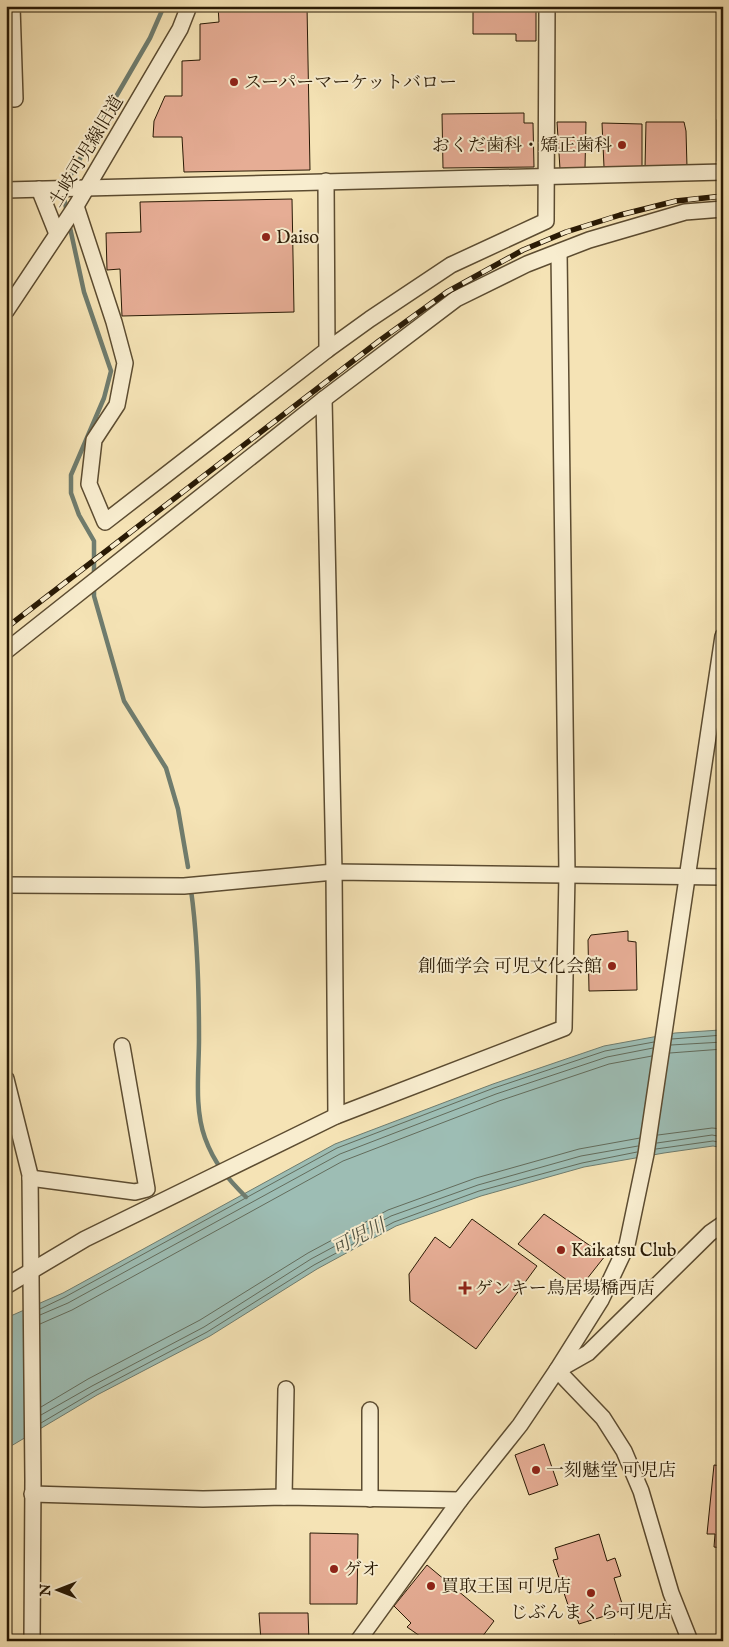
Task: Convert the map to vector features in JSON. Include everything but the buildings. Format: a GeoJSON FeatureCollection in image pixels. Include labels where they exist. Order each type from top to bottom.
{"type":"FeatureCollection","features":[{"type":"Feature","properties":{"kind":"street"},"geometry":{"type":"LineString","coordinates":[[6,99],[15,99],[12,6]]}},
{"type":"Feature","properties":{"kind":"street","name":"土岐可児線旧道"},"geometry":{"type":"LineString","coordinates":[[6,311],[76,206],[180,29],[189,6]]}},
{"type":"Feature","properties":{"kind":"street"},"geometry":{"type":"LineString","coordinates":[[76,206],[114,322],[125,363],[117,405],[94,440],[89,484],[105,522],[327,350],[370,319],[451,264],[546,221],[548,6]]}},
{"type":"Feature","properties":{"kind":"street"},"geometry":{"type":"LineString","coordinates":[[6,190],[326,180],[723,172]]}},
{"type":"Feature","properties":{"kind":"street"},"geometry":{"type":"LineString","coordinates":[[326,180],[327,350]]}},
{"type":"Feature","properties":{"kind":"street"},"geometry":{"type":"LineString","coordinates":[[39,189],[59,231]]}},
{"type":"Feature","properties":{"kind":"street"},"geometry":{"type":"LineString","coordinates":[[6,651],[324,399],[456,299],[527,264],[589,240],[685,212],[723,209]]}},
{"type":"Feature","properties":{"kind":"street"},"geometry":{"type":"LineString","coordinates":[[6,1286],[85,1239],[336,1116],[564,1028],[567,874],[559,252]]}},
{"type":"Feature","properties":{"kind":"street"},"geometry":{"type":"LineString","coordinates":[[324,399],[334,872],[336,1116]]}},
{"type":"Feature","properties":{"kind":"street"},"geometry":{"type":"LineString","coordinates":[[358,1641],[460,1500],[520,1425],[601,1300],[627,1245],[646,1154],[723,636]]}},
{"type":"Feature","properties":{"kind":"street"},"geometry":{"type":"LineString","coordinates":[[6,885],[184,886],[334,872],[723,877]]}},
{"type":"Feature","properties":{"kind":"street"},"geometry":{"type":"LineString","coordinates":[[30,1178],[134,1192],[147,1188],[122,1046]]}},
{"type":"Feature","properties":{"kind":"street"},"geometry":{"type":"LineString","coordinates":[[6,1079],[30,1178],[33,1487],[32,1641]]}},
{"type":"Feature","properties":{"kind":"street"},"geometry":{"type":"LineString","coordinates":[[557,1370],[588,1353],[710,1233],[723,1224]]}},
{"type":"Feature","properties":{"kind":"street"},"geometry":{"type":"LineString","coordinates":[[557,1370],[603,1418],[624,1451],[641,1491],[671,1593],[690,1641]]}},
{"type":"Feature","properties":{"kind":"street"},"geometry":{"type":"LineString","coordinates":[[284,1497],[286,1389]]}},
{"type":"Feature","properties":{"kind":"street"},"geometry":{"type":"LineString","coordinates":[[370,1410],[370,1499]]}},
{"type":"Feature","properties":{"kind":"street"},"geometry":{"type":"LineString","coordinates":[[33,1487],[203,1499],[284,1497],[460,1500]]}},
{"type":"Feature","properties":{"kind":"water","name":"可児川"},"geometry":{"type":"Polygon","coordinates":[[[723,1031],[723,1148],[713,1146],[584,1167],[481,1196],[396,1226],[317,1269],[210,1336],[97,1395],[6,1449],[6,1318],[63,1293],[335,1144],[493,1084],[604,1046],[675,1033],[723,1031]]]}},
{"type":"Feature","properties":{"kind":"waterway"},"geometry":{"type":"LineString","coordinates":[[70,176],[150,38],[164,6]]}},
{"type":"Feature","properties":{"kind":"waterway"},"geometry":{"type":"LineString","coordinates":[[63,192],[67,213]]}},
{"type":"Feature","properties":{"kind":"waterway"},"geometry":{"type":"LineString","coordinates":[[69,223],[84,292],[111,371],[104,398],[71,475],[71,493],[79,515],[94,541],[94,577]]}},
{"type":"Feature","properties":{"kind":"waterway"},"geometry":{"type":"LineString","coordinates":[[94,587],[94,596],[124,701],[166,768],[178,809],[188,867]]}},
{"type":"Feature","properties":{"kind":"waterway"},"geometry":{"type":"LineString","coordinates":[[191,890],[198,965],[199,1114],[205,1138],[217,1163],[246,1197]]}},
{"type":"Feature","properties":{"kind":"railway"},"geometry":{"type":"LineString","coordinates":[[6,628],[379,341],[447,292],[523,250],[566,232],[620,215],[676,201],[723,196]]}},
{"type":"Feature","properties":{"kind":"place","name":"スーパーマーケットバロー"},"geometry":{"type":"Point","coordinates":[234,82]}},
{"type":"Feature","properties":{"kind":"place","name":"おくだ歯科・矯正歯科"},"geometry":{"type":"Point","coordinates":[622,145]}},
{"type":"Feature","properties":{"kind":"place","name":"Daiso"},"geometry":{"type":"Point","coordinates":[266,237]}},
{"type":"Feature","properties":{"kind":"place","name":"創価学会 可児文化会館"},"geometry":{"type":"Point","coordinates":[612,966]}},
{"type":"Feature","properties":{"kind":"place","name":"Kaikatsu Club"},"geometry":{"type":"Point","coordinates":[561,1250]}},
{"type":"Feature","properties":{"kind":"place","name":"ゲンキー鳥居場橋西店"},"geometry":{"type":"Point","coordinates":[465,1288]}},
{"type":"Feature","properties":{"kind":"place","name":"一刻魅堂 可児店"},"geometry":{"type":"Point","coordinates":[536,1470]}},
{"type":"Feature","properties":{"kind":"place","name":"ゲオ"},"geometry":{"type":"Point","coordinates":[334,1569]}},
{"type":"Feature","properties":{"kind":"place","name":"買取王国 可児店"},"geometry":{"type":"Point","coordinates":[431,1586]}},
{"type":"Feature","properties":{"kind":"place","name":"じぶんまくら可児店"},"geometry":{"type":"Point","coordinates":[591,1593]}}]}
